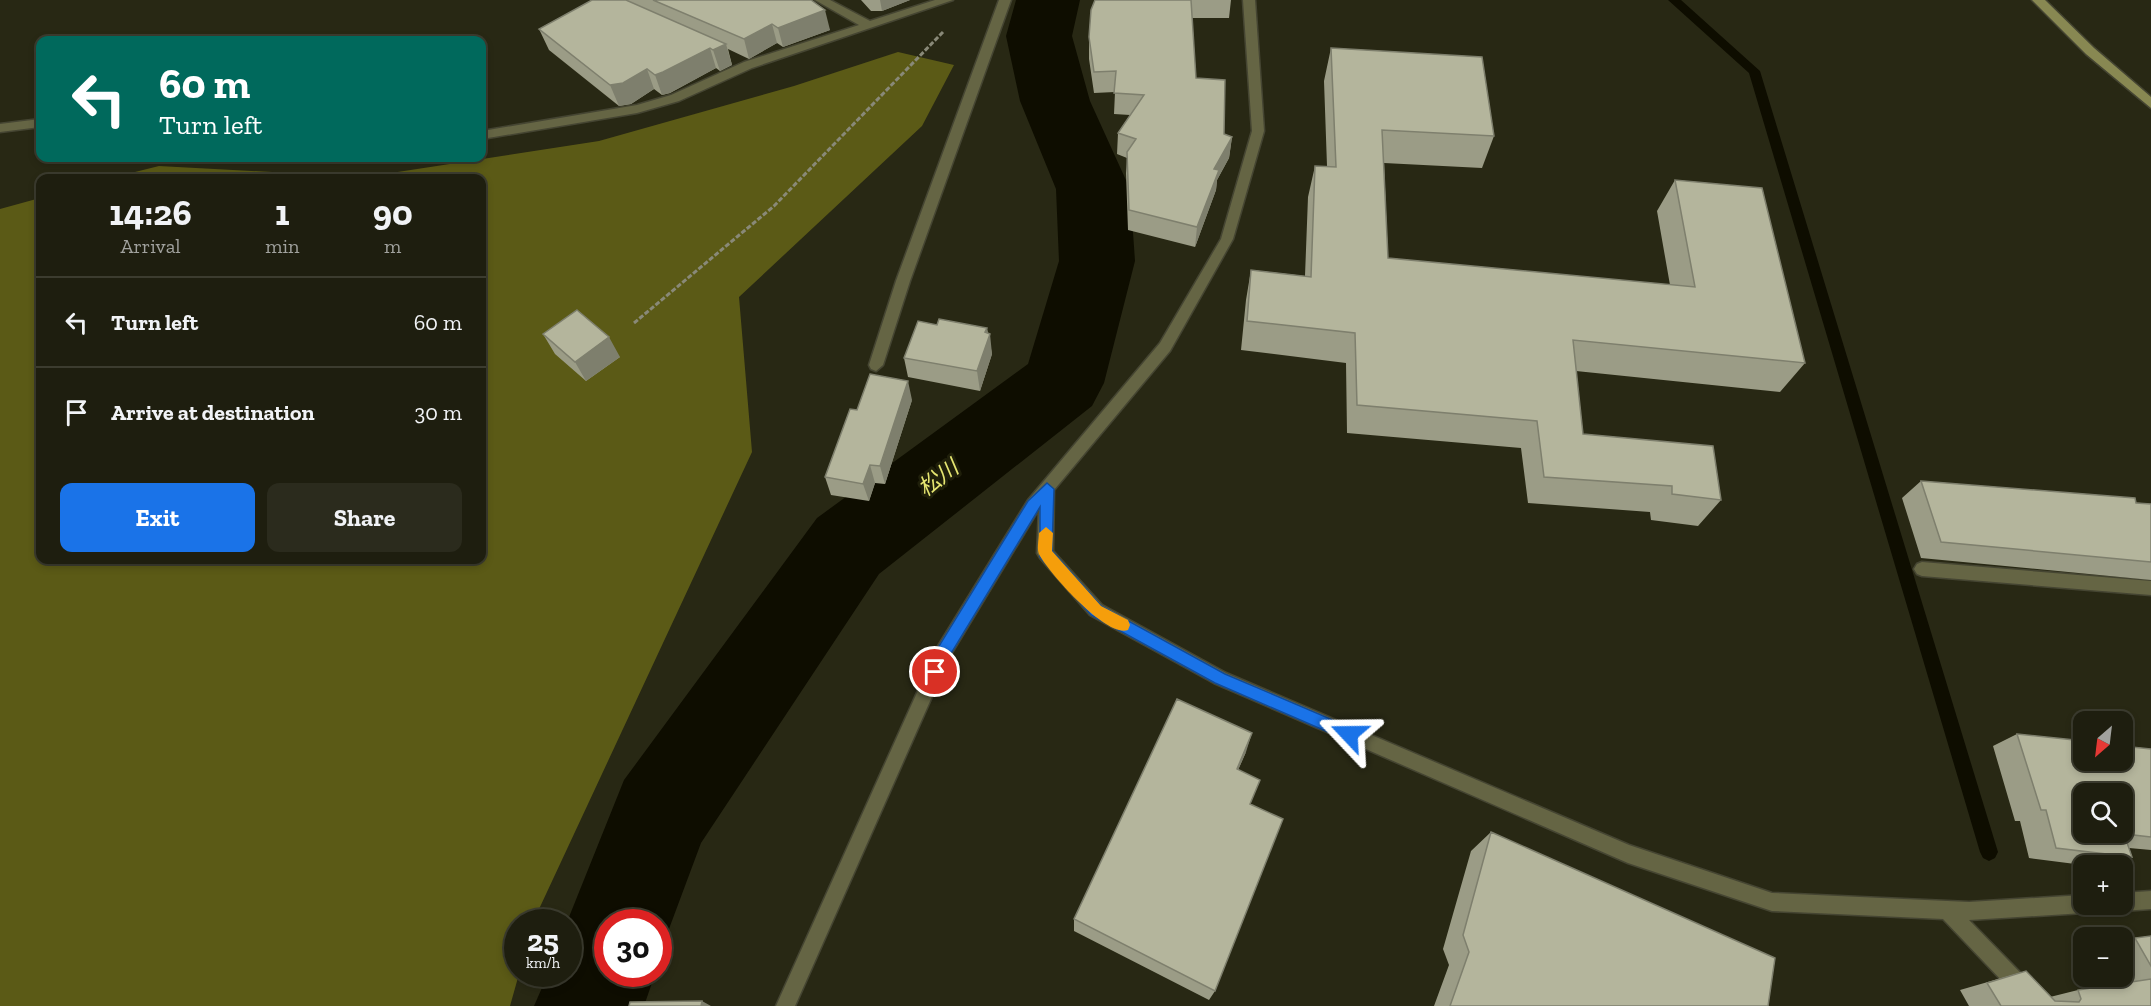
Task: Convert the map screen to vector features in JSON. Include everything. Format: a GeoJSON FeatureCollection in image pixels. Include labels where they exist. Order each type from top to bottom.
{"type":"FeatureCollection","features":[{"type":"Feature","properties":{"kind":"main road"},"geometry":{"type":"LineString","coordinates":[[2038,0],[2151,104]]}},
{"type":"Feature","properties":{"kind":"street"},"geometry":{"type":"LineString","coordinates":[[821,0],[867,24]]}},
{"type":"Feature","properties":{"kind":"street"},"geometry":{"type":"LineString","coordinates":[[486,134],[637,109],[675,98],[743,62],[947,0]]}},
{"type":"Feature","properties":{"kind":"street"},"geometry":{"type":"LineString","coordinates":[[876,365],[903,281],[1005,0]]}},
{"type":"Feature","properties":{"kind":"street"},"geometry":{"type":"LineString","coordinates":[[785,1006],[944,651],[1033,505],[1165,347],[1227,239],[1258,131],[1249,0]]}},
{"type":"Feature","properties":{"kind":"street"},"geometry":{"type":"LineString","coordinates":[[0,128],[36,124]]}},
{"type":"Feature","properties":{"kind":"street"},"geometry":{"type":"LineString","coordinates":[[1047,489],[1045,553],[1096,610],[1220,678],[1628,854],[1772,902],[1947,910],[2073,904]]}},
{"type":"Feature","properties":{"kind":"street"},"geometry":{"type":"LineString","coordinates":[[1922,569],[2151,588]]}},
{"type":"Feature","properties":{"kind":"street"},"geometry":{"type":"LineString","coordinates":[[2133,901],[2151,900]]}},
{"type":"Feature","properties":{"kind":"street"},"geometry":{"type":"LineString","coordinates":[[1947,910],[2039,1006]]}},
{"type":"Feature","properties":{"kind":"path"},"geometry":{"type":"LineString","coordinates":[[634,323],[774,206],[946,29]]}},
{"type":"Feature","properties":{"kind":"shaded area"},"geometry":{"type":"Polygon","coordinates":[[[898,52],[954,65],[922,126],[739,297],[752,452],[539,909],[504,909],[504,987],[515,987],[510,1006],[0,1006],[0,209],[36,199],[36,564],[486,564],[486,174],[384,174],[462,162],[486,162],[486,158],[599,141],[794,86],[898,52]]]}},
{"type":"Feature","properties":{"kind":"shaded area"},"geometry":{"type":"Polygon","coordinates":[[[159,166],[309,174],[127,174],[159,166]]]}},
{"type":"Feature","properties":{"kind":"building"},"geometry":{"type":"Polygon","coordinates":[[[592,0],[626,0],[726,44],[713,50],[710,48],[655,75],[647,69],[623,83],[610,85],[539,29],[592,0]]]}},
{"type":"Feature","properties":{"kind":"building"},"geometry":{"type":"Polygon","coordinates":[[[653,0],[811,0],[825,10],[778,28],[772,24],[744,39],[653,0]]]}},
{"type":"Feature","properties":{"kind":"building"},"geometry":{"type":"Polygon","coordinates":[[[1095,0],[1191,0],[1196,78],[1225,80],[1224,134],[1232,137],[1214,169],[1219,170],[1197,227],[1129,210],[1127,152],[1136,139],[1118,133],[1144,95],[1114,93],[1116,71],[1094,72],[1089,37],[1091,10],[1095,0]]]}},
{"type":"Feature","properties":{"kind":"building"},"geometry":{"type":"Polygon","coordinates":[[[1331,48],[1482,57],[1494,136],[1382,130],[1388,258],[1695,287],[1675,180],[1762,188],[1805,363],[1573,340],[1583,434],[1713,446],[1721,500],[1672,494],[1672,486],[1544,477],[1537,421],[1357,405],[1355,333],[1247,321],[1251,270],[1311,277],[1315,166],[1336,167],[1331,48]]]}},
{"type":"Feature","properties":{"kind":"building"},"geometry":{"type":"Polygon","coordinates":[[[577,310],[609,337],[575,362],[543,334],[577,310]]]}},
{"type":"Feature","properties":{"kind":"building"},"geometry":{"type":"Polygon","coordinates":[[[939,319],[987,328],[985,332],[990,334],[977,371],[904,358],[918,321],[937,325],[939,319]]]}},
{"type":"Feature","properties":{"kind":"building"},"geometry":{"type":"Polygon","coordinates":[[[870,374],[908,381],[880,466],[870,465],[863,484],[825,477],[850,409],[857,410],[870,374]]]}},
{"type":"Feature","properties":{"kind":"building"},"geometry":{"type":"Polygon","coordinates":[[[1921,481],[2135,498],[2136,503],[2151,504],[2151,562],[1941,542],[1921,481]]]}},
{"type":"Feature","properties":{"kind":"building"},"geometry":{"type":"Polygon","coordinates":[[[1177,699],[1252,733],[1237,769],[1260,780],[1250,804],[1283,819],[1215,991],[1074,919],[1177,699]]]}},
{"type":"Feature","properties":{"kind":"building"},"geometry":{"type":"Polygon","coordinates":[[[2017,734],[2073,740],[2073,771],[2133,771],[2133,747],[2151,749],[2151,837],[2133,835],[2133,783],[2073,783],[2073,843],[2127,843],[2131,855],[2056,848],[2046,810],[2041,810],[2017,734]]]}},
{"type":"Feature","properties":{"kind":"building"},"geometry":{"type":"Polygon","coordinates":[[[1491,832],[1775,958],[1768,1006],[1450,1006],[1469,952],[1463,935],[1491,832]]]}},
{"type":"Feature","properties":{"kind":"building"},"geometry":{"type":"Polygon","coordinates":[[[2151,936],[2151,966],[2135,938],[2151,936]]]}},
{"type":"Feature","properties":{"kind":"building"},"geometry":{"type":"Polygon","coordinates":[[[2026,971],[2055,1001],[2079,1002],[2081,999],[2078,990],[2098,987],[2133,987],[2133,982],[2151,979],[2151,1006],[2001,1006],[1987,983],[2026,971]]]}},
{"type":"Feature","properties":{"kind":"building"},"geometry":{"type":"Polygon","coordinates":[[[702,1001],[701,1006],[629,1006],[630,1002],[702,1001]]]}},
{"type":"Feature","properties":{"kind":"waterway","name":"松川"},"geometry":{"type":"LineString","coordinates":[[625,909],[660,815],[848,546],[1063,383],[1097,261],[1093,189],[1055,101],[1039,36],[1048,0]]}},
{"type":"Feature","properties":{"kind":"waterway"},"geometry":{"type":"LineString","coordinates":[[1674,0],[1754,71],[1989,852]]}},
{"type":"Feature","properties":{"kind":"waterway","name":"松川"},"geometry":{"type":"LineString","coordinates":[[589,1006],[596,987]]}},
{"type":"Feature","properties":{"kind":"slow traffic"},"geometry":{"type":"LineString","coordinates":[[1046,533],[1045,553],[1096,610],[1123,625]]}},
{"type":"Feature","properties":{"kind":"route"},"geometry":{"type":"LineString","coordinates":[[935,672],[944,651],[1033,505],[1047,489],[1045,553],[1096,610],[1220,678],[1349,734]]}}]}
